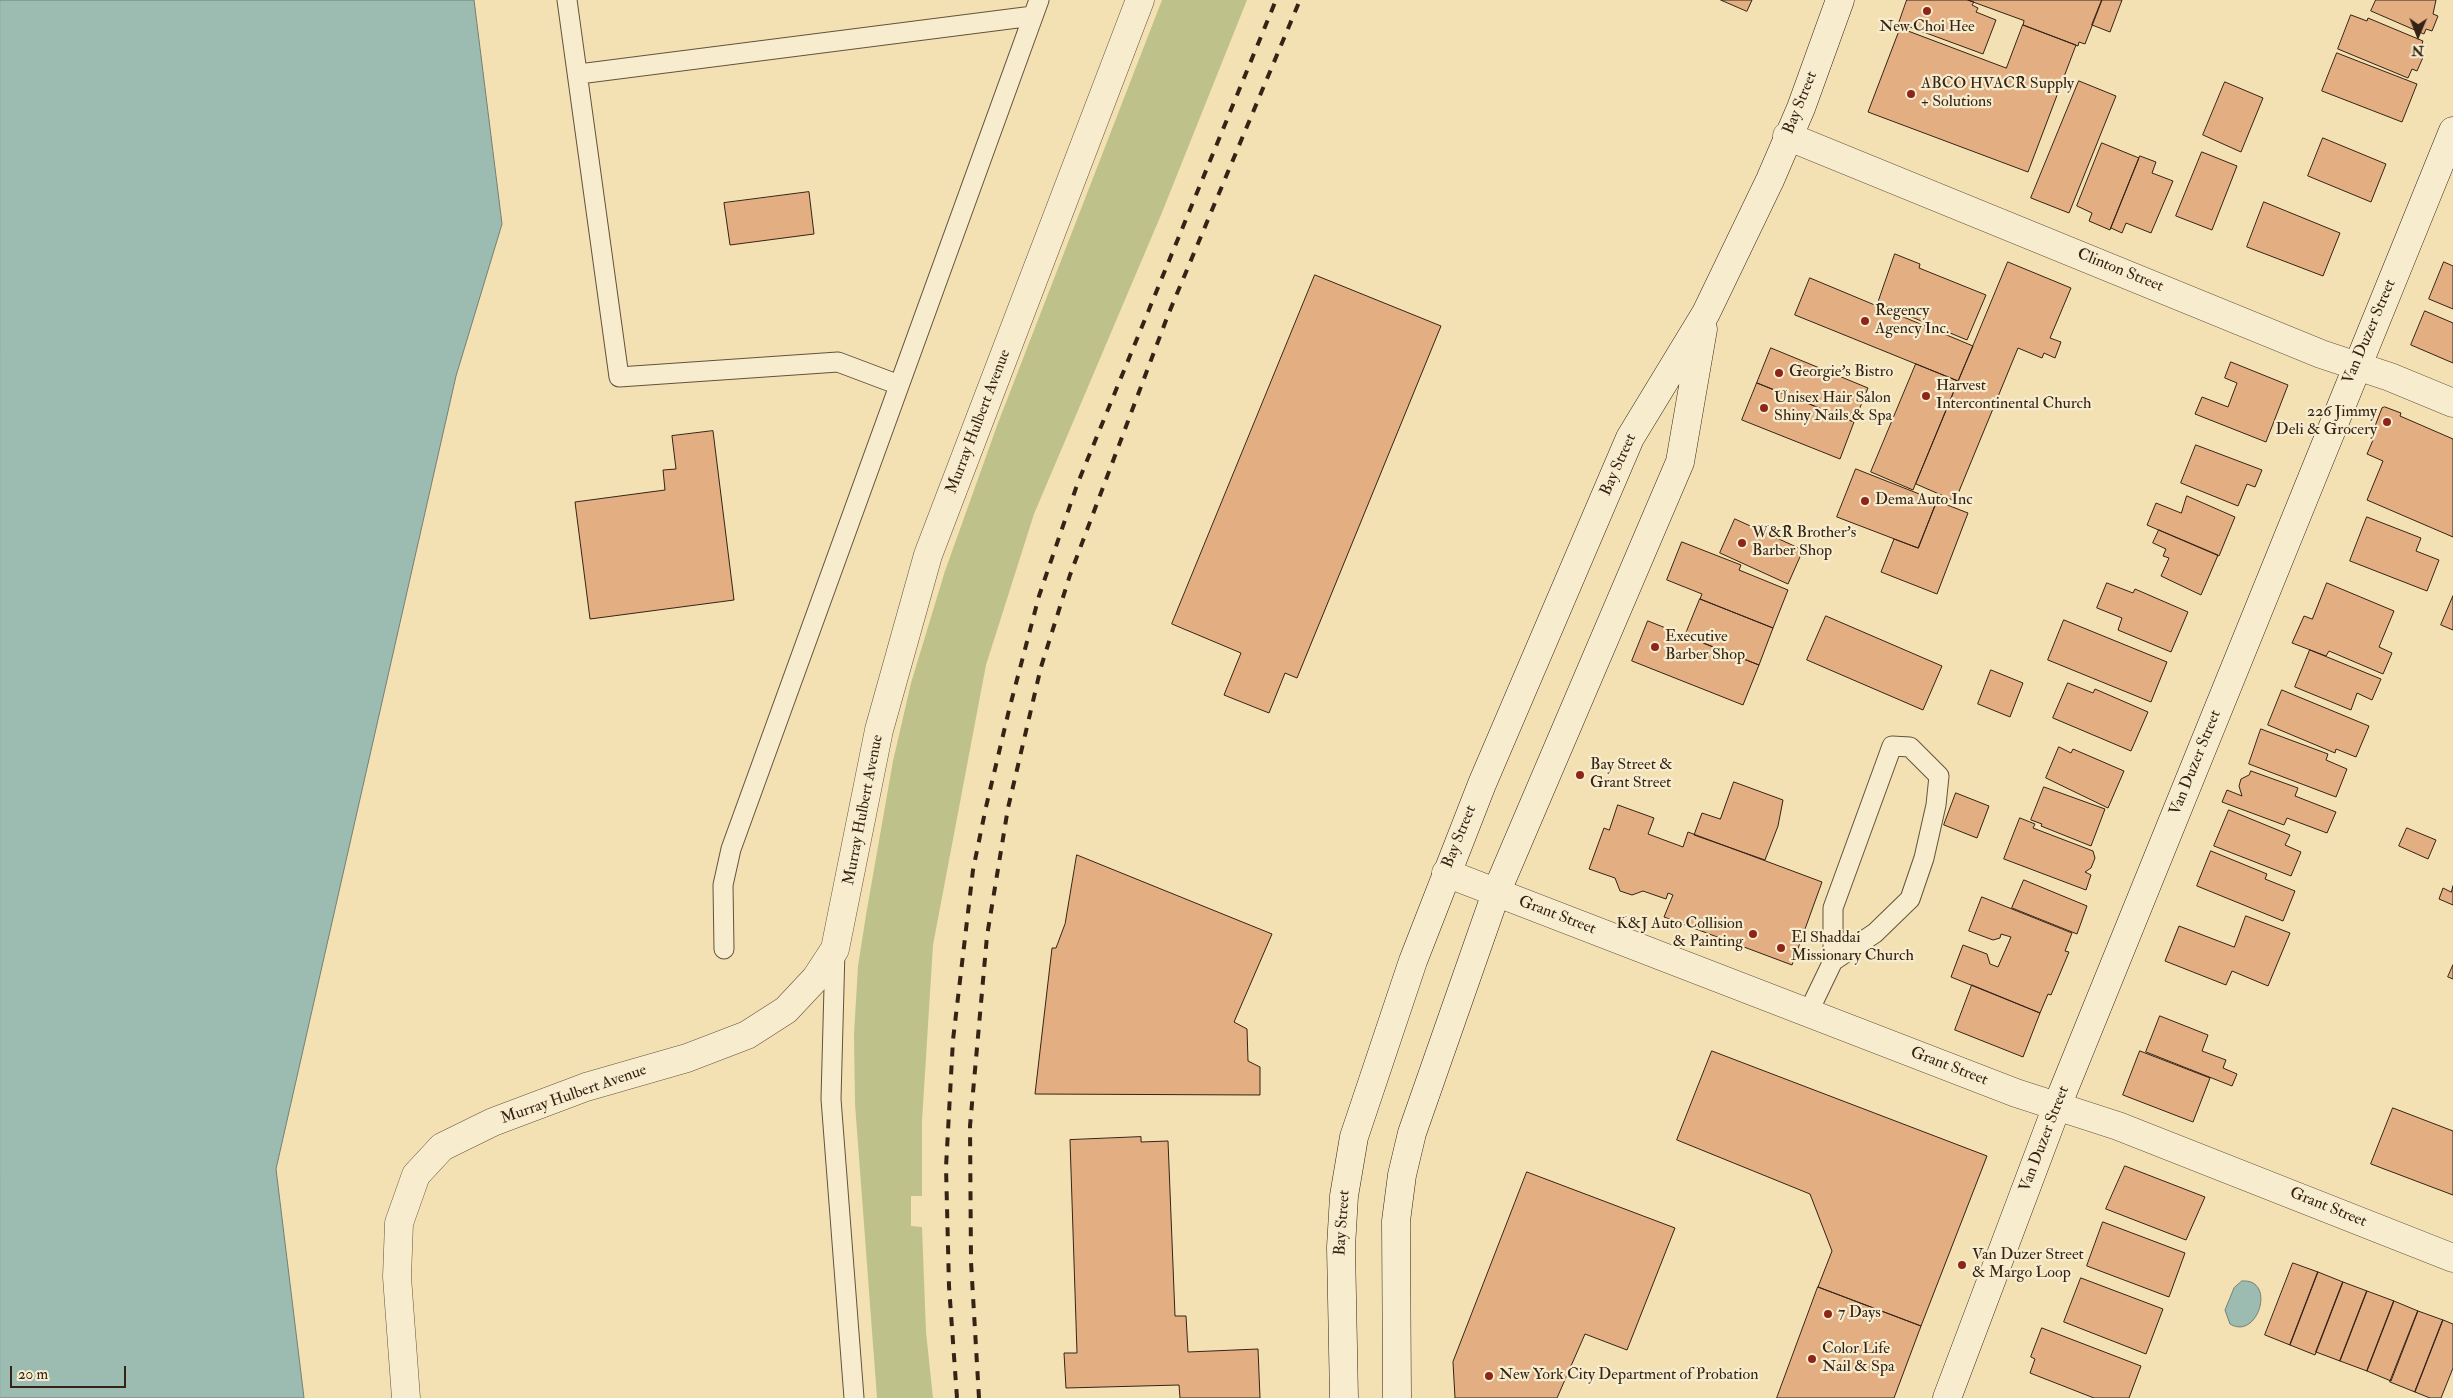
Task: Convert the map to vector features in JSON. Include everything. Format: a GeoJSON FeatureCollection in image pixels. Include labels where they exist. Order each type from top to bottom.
{"type":"FeatureCollection","features":[{"type":"Feature","properties":{"kind":"main road","name":"Murray Hulbert Avenue"},"geometry":{"type":"LineString","coordinates":[[406,1398],[397,1277],[399,1223],[416,1175],[442,1147],[493,1122],[586,1087],[687,1058],[747,1035],[786,1010],[816,978],[835,949],[879,730],[928,555],[1140,0]]}},
{"type":"Feature","properties":{"kind":"main road","name":"Bay Street"},"geometry":{"type":"LineString","coordinates":[[1344,1398],[1341,1230],[1344,1196],[1354,1137],[1403,989],[1446,873],[1630,438],[1706,313],[1770,180],[1801,108],[1840,0]]}},
{"type":"Feature","properties":{"kind":"main road","name":"Van Duzer Street"},"geometry":{"type":"LineString","coordinates":[[1947,1398],[2057,1106],[2453,131]]}},
{"type":"Feature","properties":{"kind":"main road","name":"Clinton Street"},"geometry":{"type":"LineString","coordinates":[[1788,136],[2321,354],[2390,377],[2453,403]]}},
{"type":"Feature","properties":{"kind":"main road","name":"Bay Street"},"geometry":{"type":"LineString","coordinates":[[1397,1398],[1395,1241],[1402,1175],[1424,1094],[1496,893],[1680,462],[1706,313]]}},
{"type":"Feature","properties":{"kind":"main road","name":"Grant Street"},"geometry":{"type":"LineString","coordinates":[[1446,873],[2016,1093],[2118,1126],[2453,1258]]}},
{"type":"Feature","properties":{"kind":"lane"},"geometry":{"type":"LineString","coordinates":[[567,0],[579,74],[619,377],[838,362],[898,385]]}},
{"type":"Feature","properties":{"kind":"lane"},"geometry":{"type":"LineString","coordinates":[[579,74],[1036,8],[731,849],[723,885],[724,949]]}},
{"type":"Feature","properties":{"kind":"lane"},"geometry":{"type":"LineString","coordinates":[[1808,1013],[1833,961],[1834,908],[1892,746],[1910,747],[1939,776],[1936,805],[1930,831],[1910,899],[1875,933],[1833,961]]}},
{"type":"Feature","properties":{"kind":"lane"},"geometry":{"type":"LineString","coordinates":[[835,949],[831,1099],[854,1398]]}},
{"type":"Feature","properties":{"kind":"green space"},"geometry":{"type":"Polygon","coordinates":[[[1162,0],[1247,0],[1161,215],[1034,514],[986,665],[933,945],[922,1121],[922,1196],[911,1196],[911,1226],[922,1227],[926,1332],[933,1398],[877,1398],[855,1104],[854,1034],[858,966],[893,761],[911,683],[945,571],[998,423],[1162,0]]]}},
{"type":"Feature","properties":{"kind":"water"},"geometry":{"type":"Polygon","coordinates":[[[0,0],[474,0],[502,224],[456,376],[276,1169],[304,1398],[0,1398],[0,0]]]}},
{"type":"Feature","properties":{"kind":"water"},"geometry":{"type":"Polygon","coordinates":[[[2242,1281],[2253,1283],[2259,1289],[2261,1298],[2260,1308],[2255,1317],[2249,1324],[2240,1327],[2230,1324],[2225,1310],[2234,1288],[2242,1281]]]}},
{"type":"Feature","properties":{"kind":"building"},"geometry":{"type":"Polygon","coordinates":[[[1721,0],[1752,0],[1747,11],[1721,0]]]}},
{"type":"Feature","properties":{"kind":"building"},"geometry":{"type":"Polygon","coordinates":[[[1907,0],[1968,0],[1974,2],[1972,5],[1978,8],[1976,12],[1996,20],[1983,54],[1899,23],[1907,0]]]}},
{"type":"Feature","properties":{"kind":"building"},"geometry":{"type":"Polygon","coordinates":[[[1968,0],[2102,0],[2085,44],[2079,42],[2078,46],[2023,25],[2024,21],[1968,0]]]}},
{"type":"Feature","properties":{"kind":"building"},"geometry":{"type":"Polygon","coordinates":[[[2102,0],[2122,0],[2110,32],[2092,25],[2102,0]]]}},
{"type":"Feature","properties":{"kind":"building"},"geometry":{"type":"Polygon","coordinates":[[[2376,0],[2436,0],[2433,14],[2438,16],[2432,31],[2426,29],[2424,34],[2371,11],[2376,0]]]}},
{"type":"Feature","properties":{"kind":"building"},"geometry":{"type":"Polygon","coordinates":[[[2351,15],[2367,21],[2368,18],[2423,41],[2419,53],[2424,55],[2417,71],[2412,69],[2408,78],[2338,49],[2351,15]]]}},
{"type":"Feature","properties":{"kind":"building"},"geometry":{"type":"Polygon","coordinates":[[[2023,25],[2076,45],[2028,172],[1868,112],[1900,28],[2006,68],[2023,25]]]}},
{"type":"Feature","properties":{"kind":"building"},"geometry":{"type":"Polygon","coordinates":[[[2337,53],[2417,84],[2402,122],[2322,91],[2337,53]]]}},
{"type":"Feature","properties":{"kind":"building"},"geometry":{"type":"Polygon","coordinates":[[[2079,81],[2116,96],[2069,213],[2031,198],[2079,81]]]}},
{"type":"Feature","properties":{"kind":"building"},"geometry":{"type":"Polygon","coordinates":[[[2225,82],[2263,98],[2241,152],[2203,135],[2225,82]]]}},
{"type":"Feature","properties":{"kind":"building"},"geometry":{"type":"Polygon","coordinates":[[[2323,138],[2386,164],[2371,202],[2308,176],[2323,138]]]}},
{"type":"Feature","properties":{"kind":"building"},"geometry":{"type":"Polygon","coordinates":[[[2102,143],[2139,158],[2110,230],[2089,221],[2092,213],[2077,206],[2102,143]]]}},
{"type":"Feature","properties":{"kind":"building"},"geometry":{"type":"Polygon","coordinates":[[[2202,152],[2237,166],[2212,230],[2176,216],[2202,152]]]}},
{"type":"Feature","properties":{"kind":"building"},"geometry":{"type":"Polygon","coordinates":[[[2140,156],[2156,162],[2152,173],[2173,181],[2151,233],[2126,223],[2122,233],[2111,228],[2140,156]]]}},
{"type":"Feature","properties":{"kind":"building"},"geometry":{"type":"Polygon","coordinates":[[[809,192],[814,234],[730,245],[724,203],[809,192]]]}},
{"type":"Feature","properties":{"kind":"building"},"geometry":{"type":"Polygon","coordinates":[[[2264,202],[2340,233],[2323,276],[2247,247],[2264,202]]]}},
{"type":"Feature","properties":{"kind":"building"},"geometry":{"type":"Polygon","coordinates":[[[1895,254],[1920,264],[1919,268],[1986,295],[1967,340],[1878,303],[1895,254]]]}},
{"type":"Feature","properties":{"kind":"building"},"geometry":{"type":"Polygon","coordinates":[[[2008,262],[2071,288],[2050,338],[2061,342],[2055,358],[2044,353],[2042,358],[2018,348],[1955,501],[1916,484],[2008,262]]]}},
{"type":"Feature","properties":{"kind":"building"},"geometry":{"type":"Polygon","coordinates":[[[2444,262],[2453,266],[2453,309],[2429,299],[2444,262]]]}},
{"type":"Feature","properties":{"kind":"building"},"geometry":{"type":"Polygon","coordinates":[[[1315,275],[1441,326],[1297,678],[1285,673],[1269,713],[1224,695],[1241,653],[1172,624],[1315,275]]]}},
{"type":"Feature","properties":{"kind":"building"},"geometry":{"type":"Polygon","coordinates":[[[1810,278],[1973,346],[1958,381],[1795,315],[1810,278]]]}},
{"type":"Feature","properties":{"kind":"building"},"geometry":{"type":"Polygon","coordinates":[[[2425,311],[2453,323],[2453,363],[2411,345],[2425,311]]]}},
{"type":"Feature","properties":{"kind":"building"},"geometry":{"type":"Polygon","coordinates":[[[1771,348],[1868,388],[1854,422],[1757,383],[1771,348]]]}},
{"type":"Feature","properties":{"kind":"building"},"geometry":{"type":"Polygon","coordinates":[[[2231,362],[2288,385],[2266,442],[2195,414],[2202,397],[2228,407],[2237,383],[2225,378],[2231,362]]]}},
{"type":"Feature","properties":{"kind":"building"},"geometry":{"type":"Polygon","coordinates":[[[1916,364],[1958,381],[1913,490],[1871,472],[1916,364]]]}},
{"type":"Feature","properties":{"kind":"building"},"geometry":{"type":"Polygon","coordinates":[[[1757,383],[1854,422],[1840,459],[1742,420],[1757,383]]]}},
{"type":"Feature","properties":{"kind":"building"},"geometry":{"type":"Polygon","coordinates":[[[2385,407],[2401,413],[2400,416],[2453,439],[2453,537],[2367,500],[2383,461],[2367,454],[2373,440],[2370,439],[2382,408],[2385,407]]]}},
{"type":"Feature","properties":{"kind":"building"},"geometry":{"type":"Polygon","coordinates":[[[713,431],[734,600],[590,619],[575,502],[665,490],[663,470],[676,469],[672,436],[713,431]]]}},
{"type":"Feature","properties":{"kind":"building"},"geometry":{"type":"Polygon","coordinates":[[[2196,445],[2262,470],[2255,487],[2247,484],[2238,506],[2181,483],[2196,445]]]}},
{"type":"Feature","properties":{"kind":"building"},"geometry":{"type":"Polygon","coordinates":[[[1856,469],[1937,501],[1918,548],[1837,517],[1856,469]]]}},
{"type":"Feature","properties":{"kind":"building"},"geometry":{"type":"Polygon","coordinates":[[[2187,496],[2235,517],[2219,556],[2147,525],[2156,503],[2181,513],[2187,496]]]}},
{"type":"Feature","properties":{"kind":"building"},"geometry":{"type":"Polygon","coordinates":[[[1937,501],[1968,513],[1937,594],[1881,572],[1894,539],[1918,548],[1937,501]]]}},
{"type":"Feature","properties":{"kind":"building"},"geometry":{"type":"Polygon","coordinates":[[[2367,517],[2421,538],[2416,551],[2439,560],[2427,591],[2350,561],[2367,517]]]}},
{"type":"Feature","properties":{"kind":"building"},"geometry":{"type":"Polygon","coordinates":[[[1735,519],[1803,550],[1788,584],[1720,553],[1735,519]]]}},
{"type":"Feature","properties":{"kind":"building"},"geometry":{"type":"Polygon","coordinates":[[[2159,530],[2218,555],[2201,595],[2161,576],[2169,558],[2163,556],[2166,549],[2153,543],[2159,530]]]}},
{"type":"Feature","properties":{"kind":"building"},"geometry":{"type":"Polygon","coordinates":[[[1682,542],[1741,565],[1739,570],[1788,590],[1773,628],[1700,599],[1702,594],[1667,580],[1682,542]]]}},
{"type":"Feature","properties":{"kind":"building"},"geometry":{"type":"Polygon","coordinates":[[[2107,583],[2133,593],[2135,589],[2188,612],[2171,652],[2118,630],[2122,618],[2097,608],[2107,583]]]}},
{"type":"Feature","properties":{"kind":"building"},"geometry":{"type":"Polygon","coordinates":[[[2327,583],[2394,611],[2379,647],[2392,653],[2383,674],[2329,651],[2326,656],[2292,643],[2304,616],[2312,619],[2327,583]]]}},
{"type":"Feature","properties":{"kind":"building"},"geometry":{"type":"Polygon","coordinates":[[[2453,596],[2453,630],[2441,625],[2453,596]]]}},
{"type":"Feature","properties":{"kind":"building"},"geometry":{"type":"Polygon","coordinates":[[[1700,599],[1773,628],[1759,665],[1685,636],[1700,599]]]}},
{"type":"Feature","properties":{"kind":"building"},"geometry":{"type":"Polygon","coordinates":[[[1826,616],[1942,666],[1923,710],[1807,660],[1826,616]]]}},
{"type":"Feature","properties":{"kind":"building"},"geometry":{"type":"Polygon","coordinates":[[[2064,620],[2167,662],[2151,702],[2048,660],[2064,620]]]}},
{"type":"Feature","properties":{"kind":"building"},"geometry":{"type":"Polygon","coordinates":[[[1648,621],[1759,665],[1743,705],[1632,661],[1648,621]]]}},
{"type":"Feature","properties":{"kind":"building"},"geometry":{"type":"Polygon","coordinates":[[[2310,650],[2381,679],[2372,700],[2357,693],[2351,710],[2295,687],[2310,650]]]}},
{"type":"Feature","properties":{"kind":"building"},"geometry":{"type":"Polygon","coordinates":[[[1991,670],[2023,683],[2010,717],[1978,704],[1991,670]]]}},
{"type":"Feature","properties":{"kind":"building"},"geometry":{"type":"Polygon","coordinates":[[[2068,683],[2093,693],[2095,689],[2148,712],[2131,751],[2053,718],[2068,683]]]}},
{"type":"Feature","properties":{"kind":"building"},"geometry":{"type":"Polygon","coordinates":[[[2282,690],[2369,726],[2356,757],[2336,749],[2335,753],[2268,725],[2282,690]]]}},
{"type":"Feature","properties":{"kind":"building"},"geometry":{"type":"Polygon","coordinates":[[[2261,729],[2328,754],[2326,760],[2347,769],[2336,797],[2249,764],[2261,729]]]}},
{"type":"Feature","properties":{"kind":"building"},"geometry":{"type":"Polygon","coordinates":[[[2059,747],[2071,753],[2073,749],[2124,771],[2108,808],[2046,778],[2059,747]]]}},
{"type":"Feature","properties":{"kind":"building"},"geometry":{"type":"Polygon","coordinates":[[[2251,771],[2298,788],[2295,796],[2336,812],[2327,833],[2287,818],[2284,825],[2222,802],[2227,790],[2242,796],[2239,786],[2241,779],[2249,775],[2251,771]]]}},
{"type":"Feature","properties":{"kind":"building"},"geometry":{"type":"Polygon","coordinates":[[[1734,782],[1783,800],[1778,826],[1765,860],[1694,835],[1702,813],[1720,819],[1734,782]]]}},
{"type":"Feature","properties":{"kind":"building"},"geometry":{"type":"Polygon","coordinates":[[[2044,787],[2105,809],[2091,846],[2041,826],[2042,824],[2031,820],[2044,787]]]}},
{"type":"Feature","properties":{"kind":"building"},"geometry":{"type":"Polygon","coordinates":[[[1956,793],[1989,806],[1977,838],[1944,825],[1956,793]]]}},
{"type":"Feature","properties":{"kind":"building"},"geometry":{"type":"Polygon","coordinates":[[[1618,805],[1654,818],[1648,834],[1683,847],[1688,832],[1822,882],[1792,965],[1664,917],[1673,895],[1668,893],[1666,899],[1643,891],[1632,895],[1620,891],[1615,878],[1589,869],[1604,828],[1609,830],[1618,805]]]}},
{"type":"Feature","properties":{"kind":"building"},"geometry":{"type":"Polygon","coordinates":[[[2229,810],[2290,835],[2285,845],[2301,852],[2291,876],[2214,846],[2229,810]]]}},
{"type":"Feature","properties":{"kind":"building"},"geometry":{"type":"Polygon","coordinates":[[[2020,818],[2035,824],[2033,828],[2093,851],[2095,858],[2091,868],[2085,872],[2091,875],[2086,890],[2004,859],[2020,818]]]}},
{"type":"Feature","properties":{"kind":"building"},"geometry":{"type":"Polygon","coordinates":[[[2407,828],[2436,840],[2428,859],[2399,846],[2407,828]]]}},
{"type":"Feature","properties":{"kind":"building"},"geometry":{"type":"Polygon","coordinates":[[[2211,851],[2267,874],[2265,879],[2295,891],[2283,921],[2197,886],[2211,851]]]}},
{"type":"Feature","properties":{"kind":"building"},"geometry":{"type":"Polygon","coordinates":[[[1077,855],[1272,934],[1234,1022],[1247,1029],[1248,1061],[1260,1067],[1260,1095],[1035,1094],[1052,948],[1056,948],[1065,924],[1077,855]]]}},
{"type":"Feature","properties":{"kind":"building"},"geometry":{"type":"Polygon","coordinates":[[[2024,880],[2087,906],[2077,934],[2012,908],[2024,880]]]}},
{"type":"Feature","properties":{"kind":"building"},"geometry":{"type":"Polygon","coordinates":[[[2453,886],[2453,905],[2439,899],[2443,888],[2451,892],[2453,886]]]}},
{"type":"Feature","properties":{"kind":"building"},"geometry":{"type":"Polygon","coordinates":[[[1982,897],[2072,933],[2065,951],[2069,952],[2051,995],[2048,994],[2040,1013],[1951,977],[1963,945],[1987,954],[1990,964],[1998,967],[2011,937],[2001,934],[2000,938],[1993,940],[1969,931],[1982,897]]]}},
{"type":"Feature","properties":{"kind":"building"},"geometry":{"type":"Polygon","coordinates":[[[2246,916],[2290,933],[2268,986],[2232,971],[2226,985],[2165,961],[2179,926],[2234,947],[2246,916]]]}},
{"type":"Feature","properties":{"kind":"building"},"geometry":{"type":"Polygon","coordinates":[[[2453,965],[2453,979],[2448,977],[2453,965]]]}},
{"type":"Feature","properties":{"kind":"building"},"geometry":{"type":"Polygon","coordinates":[[[1972,985],[2040,1013],[2023,1057],[1955,1030],[1972,985]]]}},
{"type":"Feature","properties":{"kind":"building"},"geometry":{"type":"Polygon","coordinates":[[[2160,1016],[2208,1035],[2202,1051],[2226,1060],[2223,1068],[2237,1074],[2232,1086],[2146,1052],[2160,1016]]]}},
{"type":"Feature","properties":{"kind":"building"},"geometry":{"type":"Polygon","coordinates":[[[1712,1051],[1987,1156],[1921,1326],[1818,1287],[1832,1251],[1810,1194],[1677,1140],[1712,1051]]]}},
{"type":"Feature","properties":{"kind":"building"},"geometry":{"type":"Polygon","coordinates":[[[2140,1051],[2210,1078],[2193,1122],[2123,1095],[2140,1051]]]}},
{"type":"Feature","properties":{"kind":"building"},"geometry":{"type":"Polygon","coordinates":[[[2393,1108],[2453,1131],[2453,1195],[2371,1164],[2393,1108]]]}},
{"type":"Feature","properties":{"kind":"building"},"geometry":{"type":"Polygon","coordinates":[[[1141,1137],[1141,1142],[1168,1141],[1175,1316],[1186,1316],[1188,1352],[1258,1349],[1260,1398],[1180,1398],[1179,1385],[1066,1388],[1064,1353],[1077,1353],[1070,1140],[1141,1137]]]}},
{"type":"Feature","properties":{"kind":"building"},"geometry":{"type":"Polygon","coordinates":[[[2125,1166],[2205,1197],[2186,1240],[2106,1209],[2125,1166]]]}},
{"type":"Feature","properties":{"kind":"building"},"geometry":{"type":"Polygon","coordinates":[[[1527,1172],[1675,1228],[1627,1350],[1585,1334],[1557,1398],[1455,1398],[1453,1362],[1527,1172]]]}},
{"type":"Feature","properties":{"kind":"building"},"geometry":{"type":"Polygon","coordinates":[[[2103,1222],[2185,1253],[2169,1297],[2087,1266],[2103,1222]]]}},
{"type":"Feature","properties":{"kind":"building"},"geometry":{"type":"Polygon","coordinates":[[[2293,1263],[2318,1272],[2290,1345],[2265,1335],[2293,1263]]]}},
{"type":"Feature","properties":{"kind":"building"},"geometry":{"type":"Polygon","coordinates":[[[2318,1272],[2343,1282],[2315,1355],[2290,1345],[2318,1272]]]}},
{"type":"Feature","properties":{"kind":"building"},"geometry":{"type":"Polygon","coordinates":[[[2081,1278],[2163,1309],[2146,1354],[2064,1322],[2081,1278]]]}},
{"type":"Feature","properties":{"kind":"building"},"geometry":{"type":"Polygon","coordinates":[[[2343,1282],[2367,1291],[2340,1361],[2316,1352],[2343,1282]]]}},
{"type":"Feature","properties":{"kind":"building"},"geometry":{"type":"Polygon","coordinates":[[[1818,1287],[1921,1326],[1894,1398],[1777,1398],[1818,1287]]]}},
{"type":"Feature","properties":{"kind":"building"},"geometry":{"type":"Polygon","coordinates":[[[2367,1291],[2394,1301],[2367,1371],[2340,1361],[2367,1291]]]}},
{"type":"Feature","properties":{"kind":"building"},"geometry":{"type":"Polygon","coordinates":[[[2394,1301],[2418,1311],[2391,1381],[2367,1371],[2394,1301]]]}},
{"type":"Feature","properties":{"kind":"building"},"geometry":{"type":"Polygon","coordinates":[[[2418,1311],[2443,1320],[2415,1392],[2390,1382],[2418,1311]]]}},
{"type":"Feature","properties":{"kind":"building"},"geometry":{"type":"Polygon","coordinates":[[[2443,1320],[2453,1324],[2453,1368],[2441,1398],[2430,1398],[2415,1392],[2443,1320]]]}},
{"type":"Feature","properties":{"kind":"building"},"geometry":{"type":"Polygon","coordinates":[[[2042,1328],[2141,1366],[2129,1398],[2094,1398],[2030,1373],[2035,1359],[2031,1357],[2042,1328]]]}},
{"type":"Feature","properties":{"kind":"railway"},"geometry":{"type":"LineString","coordinates":[[957,1398],[949,1286],[946,1167],[953,1040],[973,870],[986,807],[1039,596],[1077,485],[1276,0]]}},
{"type":"Feature","properties":{"kind":"railway"},"geometry":{"type":"LineString","coordinates":[[979,1398],[971,1262],[970,1126],[987,936],[1008,808],[1041,667],[1070,575],[1168,315],[1300,0]]}},
{"type":"Feature","properties":{"kind":"place","name":"New Choi Hee"},"geometry":{"type":"Point","coordinates":[1927,11]}},
{"type":"Feature","properties":{"kind":"place","name":"ABCO HVACR Supply + Solutions"},"geometry":{"type":"Point","coordinates":[1911,94]}},
{"type":"Feature","properties":{"kind":"place","name":"Regency Agency Inc."},"geometry":{"type":"Point","coordinates":[1865,321]}},
{"type":"Feature","properties":{"kind":"place","name":"Georgie's Bistro"},"geometry":{"type":"Point","coordinates":[1779,373]}},
{"type":"Feature","properties":{"kind":"place","name":"Harvest Intercontinental Church"},"geometry":{"type":"Point","coordinates":[1926,396]}},
{"type":"Feature","properties":{"kind":"place","name":"Unisex Hair Salon Shiny Nails & Spa"},"geometry":{"type":"Point","coordinates":[1764,408]}},
{"type":"Feature","properties":{"kind":"place","name":"226 Jimmy Deli & Grocery"},"geometry":{"type":"Point","coordinates":[2387,422]}},
{"type":"Feature","properties":{"kind":"place","name":"Dema Auto Inc"},"geometry":{"type":"Point","coordinates":[1865,501]}},
{"type":"Feature","properties":{"kind":"place","name":"W&R Brother's Barber Shop"},"geometry":{"type":"Point","coordinates":[1742,543]}},
{"type":"Feature","properties":{"kind":"place","name":"Executive Barber Shop"},"geometry":{"type":"Point","coordinates":[1655,647]}},
{"type":"Feature","properties":{"kind":"place","name":"Bay Street & Grant Street"},"geometry":{"type":"Point","coordinates":[1580,775]}},
{"type":"Feature","properties":{"kind":"place","name":"K&J Auto Collision & Painting"},"geometry":{"type":"Point","coordinates":[1753,934]}},
{"type":"Feature","properties":{"kind":"place","name":"El Shaddai Missionary Church"},"geometry":{"type":"Point","coordinates":[1781,948]}},
{"type":"Feature","properties":{"kind":"place","name":"Van Duzer Street & Margo Loop"},"geometry":{"type":"Point","coordinates":[1962,1265]}},
{"type":"Feature","properties":{"kind":"place","name":"7 Days"},"geometry":{"type":"Point","coordinates":[1828,1314]}},
{"type":"Feature","properties":{"kind":"place","name":"Color Life Nail & Spa"},"geometry":{"type":"Point","coordinates":[1812,1359]}},
{"type":"Feature","properties":{"kind":"place","name":"New York City Department of Probation"},"geometry":{"type":"Point","coordinates":[1489,1376]}}]}
